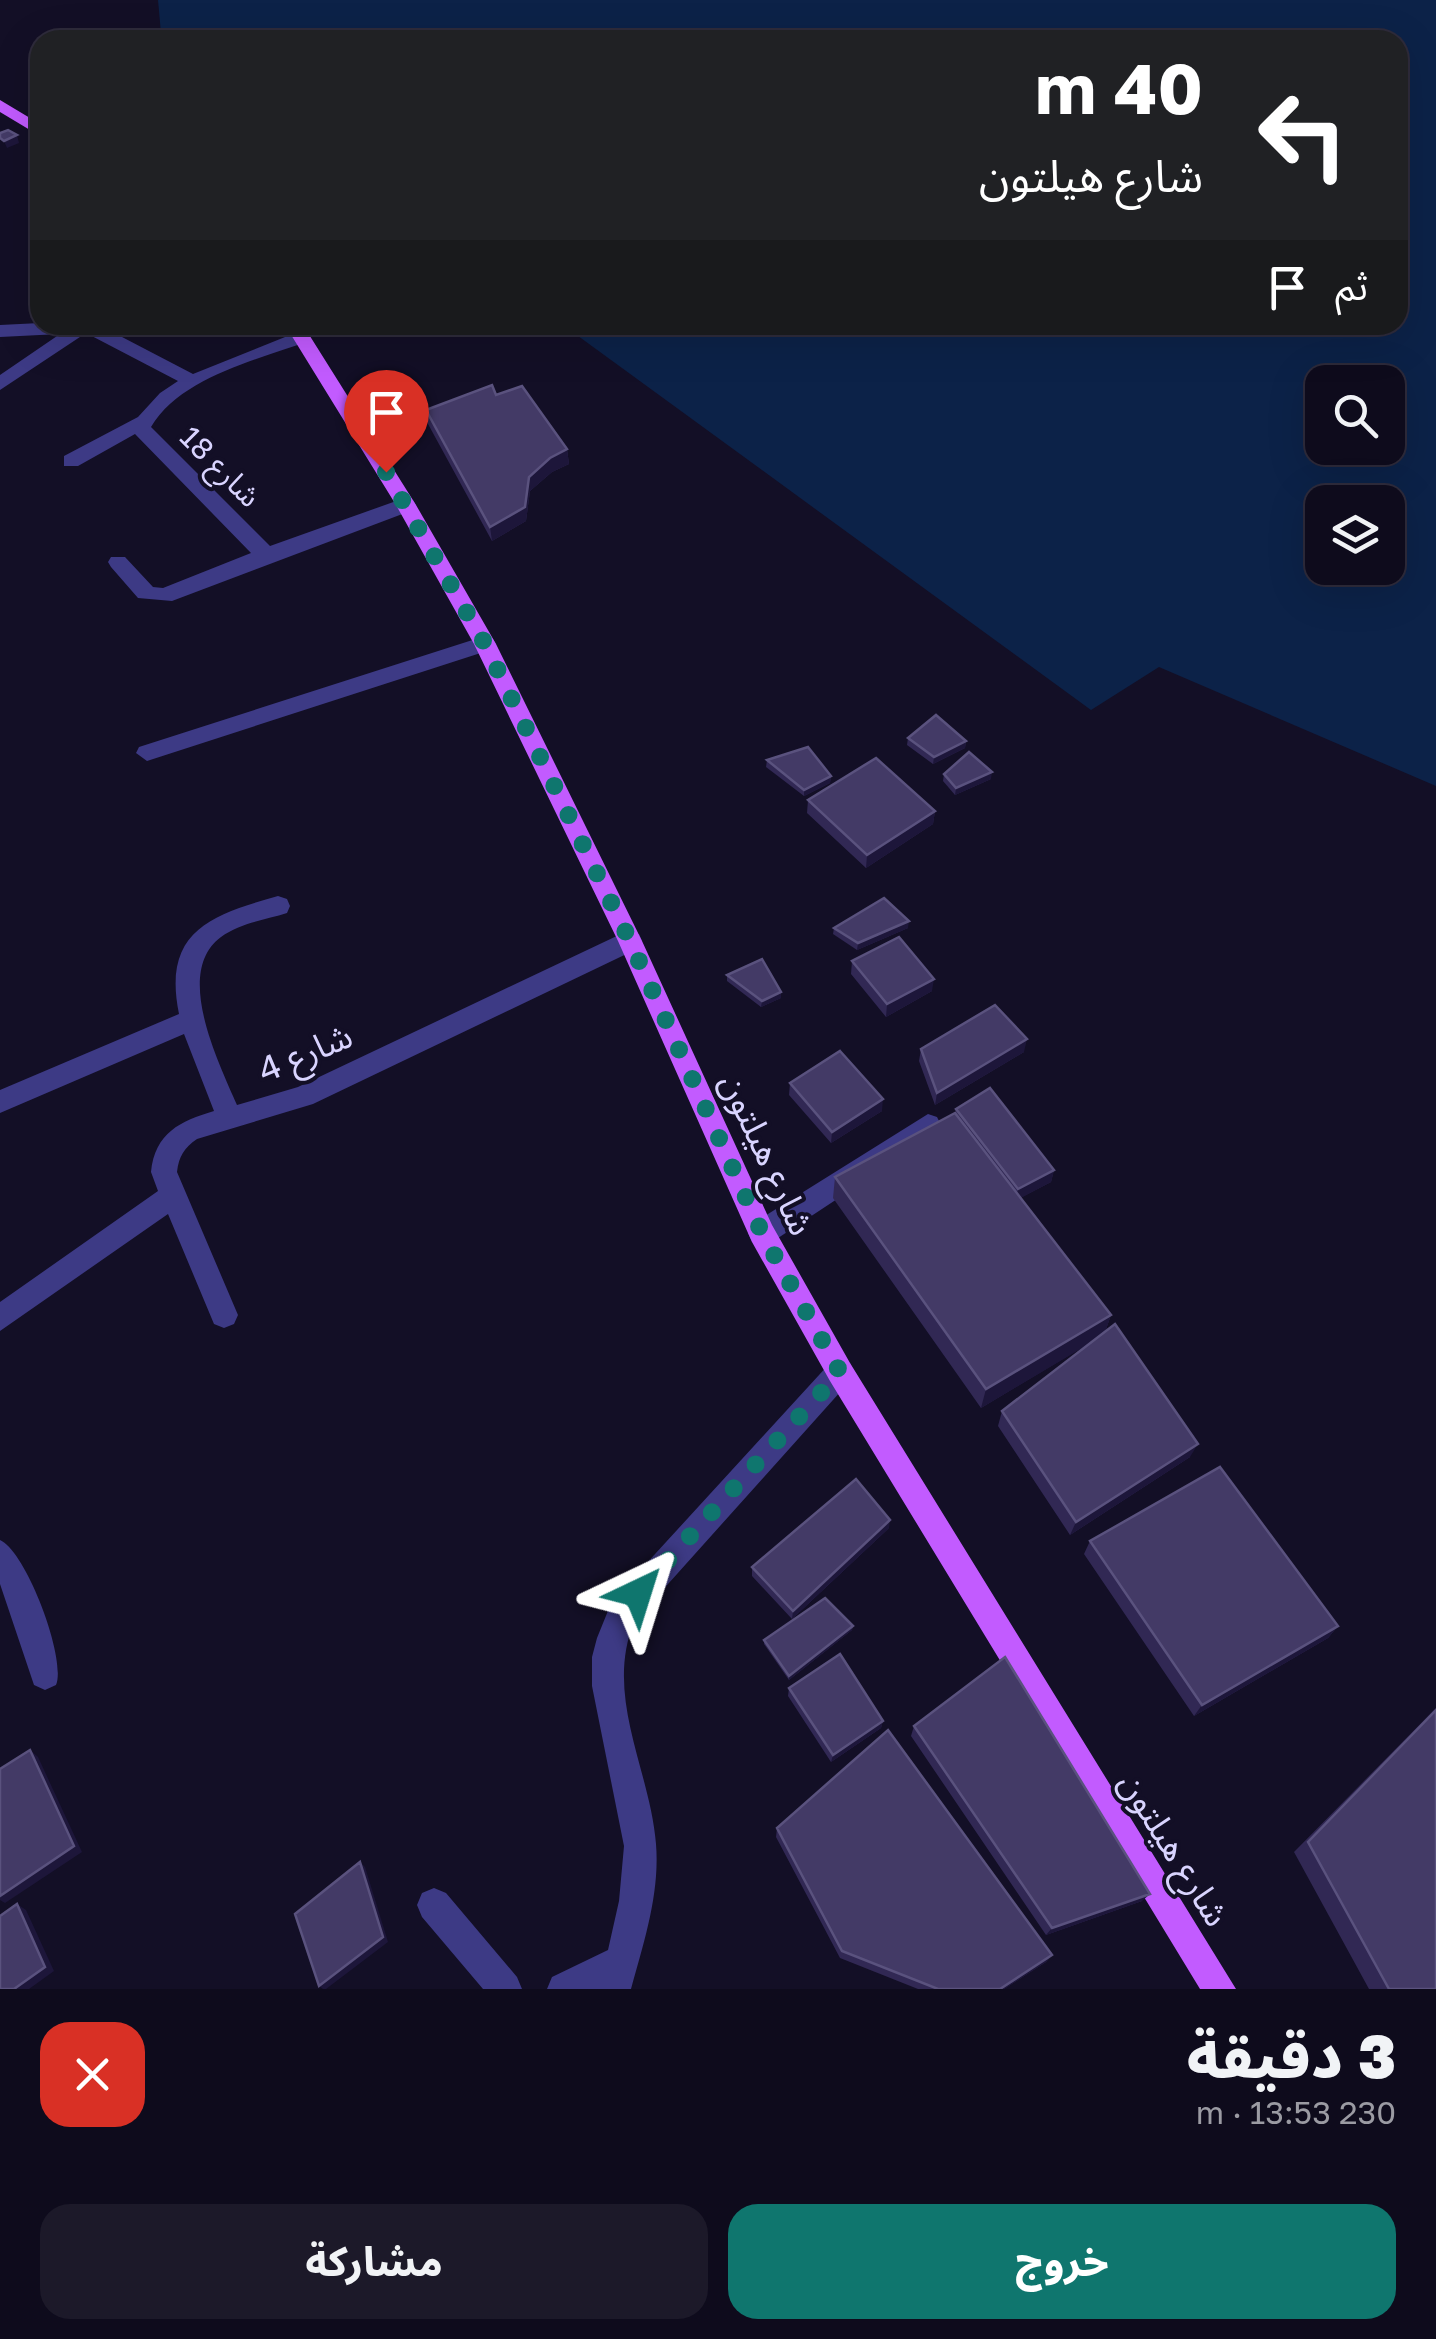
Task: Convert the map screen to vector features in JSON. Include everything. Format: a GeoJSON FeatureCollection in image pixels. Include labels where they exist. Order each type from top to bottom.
{"type":"FeatureCollection","features":[{"type":"Feature","properties":{"kind":"main road"},"geometry":{"type":"LineString","coordinates":[[0,105],[30,124]]}},
{"type":"Feature","properties":{"kind":"main road","name":"شارع هيلتون"},"geometry":{"type":"LineString","coordinates":[[300,335],[485,644],[630,941],[762,1233],[840,1372],[1219,1989]]}},
{"type":"Feature","properties":{"kind":"street"},"geometry":{"type":"LineString","coordinates":[[0,332],[30,330]]}},
{"type":"Feature","properties":{"kind":"street"},"geometry":{"type":"LineString","coordinates":[[0,384],[71,335]]}},
{"type":"Feature","properties":{"kind":"street"},"geometry":{"type":"LineString","coordinates":[[102,335],[192,380]]}},
{"type":"Feature","properties":{"kind":"street","name":"شارع 18"},"geometry":{"type":"LineString","coordinates":[[266,554],[143,433],[142,422],[192,380],[289,335]]}},
{"type":"Feature","properties":{"kind":"street"},"geometry":{"type":"LineString","coordinates":[[71,461],[142,422]]}},
{"type":"Feature","properties":{"kind":"street"},"geometry":{"type":"LineString","coordinates":[[118,562],[146,593],[164,596],[266,554],[406,506]]}},
{"type":"Feature","properties":{"kind":"street"},"geometry":{"type":"LineString","coordinates":[[147,753],[485,644]]}},
{"type":"Feature","properties":{"kind":"street"},"geometry":{"type":"LineString","coordinates":[[230,1118],[191,1020],[190,967],[194,949],[208,933],[226,922],[278,906]]}},
{"type":"Feature","properties":{"kind":"street","name":"شارع 4"},"geometry":{"type":"LineString","coordinates":[[224,1315],[164,1172],[164,1156],[174,1141],[189,1130],[304,1096],[630,941]]}},
{"type":"Feature","properties":{"kind":"street"},"geometry":{"type":"LineString","coordinates":[[0,1102],[191,1020]]}},
{"type":"Feature","properties":{"kind":"street"},"geometry":{"type":"LineString","coordinates":[[762,1233],[928,1125]]}},
{"type":"Feature","properties":{"kind":"street"},"geometry":{"type":"LineString","coordinates":[[4,1305],[174,1195]]}},
{"type":"Feature","properties":{"kind":"street"},"geometry":{"type":"LineString","coordinates":[[564,1989],[618,1975],[640,1882],[634,1806],[610,1712],[606,1660],[622,1612],[840,1372]]}},
{"type":"Feature","properties":{"kind":"street"},"geometry":{"type":"LineString","coordinates":[[0,1556],[14,1577],[26,1608],[45,1674]]}},
{"type":"Feature","properties":{"kind":"street"},"geometry":{"type":"LineString","coordinates":[[434,1905],[505,1989]]}},
{"type":"Feature","properties":{"kind":"water"},"geometry":{"type":"Polygon","coordinates":[[[158,0],[1436,0],[1436,786],[1159,667],[1091,710],[577,335],[1408,335],[1408,30],[161,30],[158,0]]]}},
{"type":"Feature","properties":{"kind":"building"},"geometry":{"type":"Polygon","coordinates":[[[8,130],[17,135],[4,141],[0,133],[8,130]]]}},
{"type":"Feature","properties":{"kind":"building"},"geometry":{"type":"Polygon","coordinates":[[[492,385],[496,395],[522,386],[567,449],[529,477],[525,507],[490,527],[426,410],[492,385]]]}},
{"type":"Feature","properties":{"kind":"building"},"geometry":{"type":"Polygon","coordinates":[[[936,715],[966,741],[934,757],[908,738],[936,715]]]}},
{"type":"Feature","properties":{"kind":"building"},"geometry":{"type":"Polygon","coordinates":[[[808,747],[831,776],[804,790],[767,760],[808,747]]]}},
{"type":"Feature","properties":{"kind":"building"},"geometry":{"type":"Polygon","coordinates":[[[969,752],[992,772],[956,788],[944,774],[969,752]]]}},
{"type":"Feature","properties":{"kind":"building"},"geometry":{"type":"Polygon","coordinates":[[[876,758],[935,811],[867,855],[808,800],[876,758]]]}},
{"type":"Feature","properties":{"kind":"building"},"geometry":{"type":"Polygon","coordinates":[[[884,898],[909,921],[858,943],[834,928],[884,898]]]}},
{"type":"Feature","properties":{"kind":"building"},"geometry":{"type":"Polygon","coordinates":[[[899,937],[934,979],[887,1004],[852,961],[899,937]]]}},
{"type":"Feature","properties":{"kind":"building"},"geometry":{"type":"Polygon","coordinates":[[[762,959],[781,992],[762,1001],[727,975],[762,959]]]}},
{"type":"Feature","properties":{"kind":"building"},"geometry":{"type":"Polygon","coordinates":[[[995,1005],[1027,1039],[937,1093],[921,1049],[995,1005]]]}},
{"type":"Feature","properties":{"kind":"building"},"geometry":{"type":"Polygon","coordinates":[[[840,1051],[883,1099],[832,1132],[790,1083],[840,1051]]]}},
{"type":"Feature","properties":{"kind":"building"},"geometry":{"type":"Polygon","coordinates":[[[990,1088],[1054,1170],[1018,1189],[956,1109],[990,1088]]]}},
{"type":"Feature","properties":{"kind":"building"},"geometry":{"type":"Polygon","coordinates":[[[955,1113],[1111,1315],[986,1389],[835,1177],[955,1113]]]}},
{"type":"Feature","properties":{"kind":"building"},"geometry":{"type":"Polygon","coordinates":[[[1115,1324],[1198,1444],[1076,1522],[1002,1411],[1115,1324]]]}},
{"type":"Feature","properties":{"kind":"building"},"geometry":{"type":"Polygon","coordinates":[[[1220,1467],[1338,1626],[1202,1705],[1090,1541],[1220,1467]]]}},
{"type":"Feature","properties":{"kind":"building"},"geometry":{"type":"Polygon","coordinates":[[[856,1479],[890,1520],[793,1611],[752,1567],[856,1479]]]}},
{"type":"Feature","properties":{"kind":"building"},"geometry":{"type":"Polygon","coordinates":[[[825,1598],[853,1626],[789,1676],[764,1640],[825,1598]]]}},
{"type":"Feature","properties":{"kind":"building"},"geometry":{"type":"Polygon","coordinates":[[[840,1654],[883,1721],[833,1755],[789,1688],[840,1654]]]}},
{"type":"Feature","properties":{"kind":"building"},"geometry":{"type":"Polygon","coordinates":[[[1005,1657],[1150,1894],[1052,1928],[914,1726],[1005,1657]]]}},
{"type":"Feature","properties":{"kind":"building"},"geometry":{"type":"Polygon","coordinates":[[[1436,1710],[1436,1989],[1389,1989],[1308,1842],[1436,1710]]]}},
{"type":"Feature","properties":{"kind":"building"},"geometry":{"type":"Polygon","coordinates":[[[888,1730],[1052,1955],[1000,1989],[938,1989],[842,1951],[777,1828],[888,1730]]]}},
{"type":"Feature","properties":{"kind":"building"},"geometry":{"type":"Polygon","coordinates":[[[30,1750],[74,1846],[0,1896],[0,1769],[30,1750]]]}},
{"type":"Feature","properties":{"kind":"building"},"geometry":{"type":"Polygon","coordinates":[[[360,1862],[383,1937],[319,1986],[295,1914],[360,1862]]]}},
{"type":"Feature","properties":{"kind":"building"},"geometry":{"type":"Polygon","coordinates":[[[17,1904],[45,1967],[14,1989],[0,1989],[0,1916],[17,1904]]]}},
{"type":"Feature","properties":{"kind":"route"},"geometry":{"type":"LineString","coordinates":[[386,472],[485,644],[630,941],[762,1233],[840,1372],[638,1593]]}}]}
